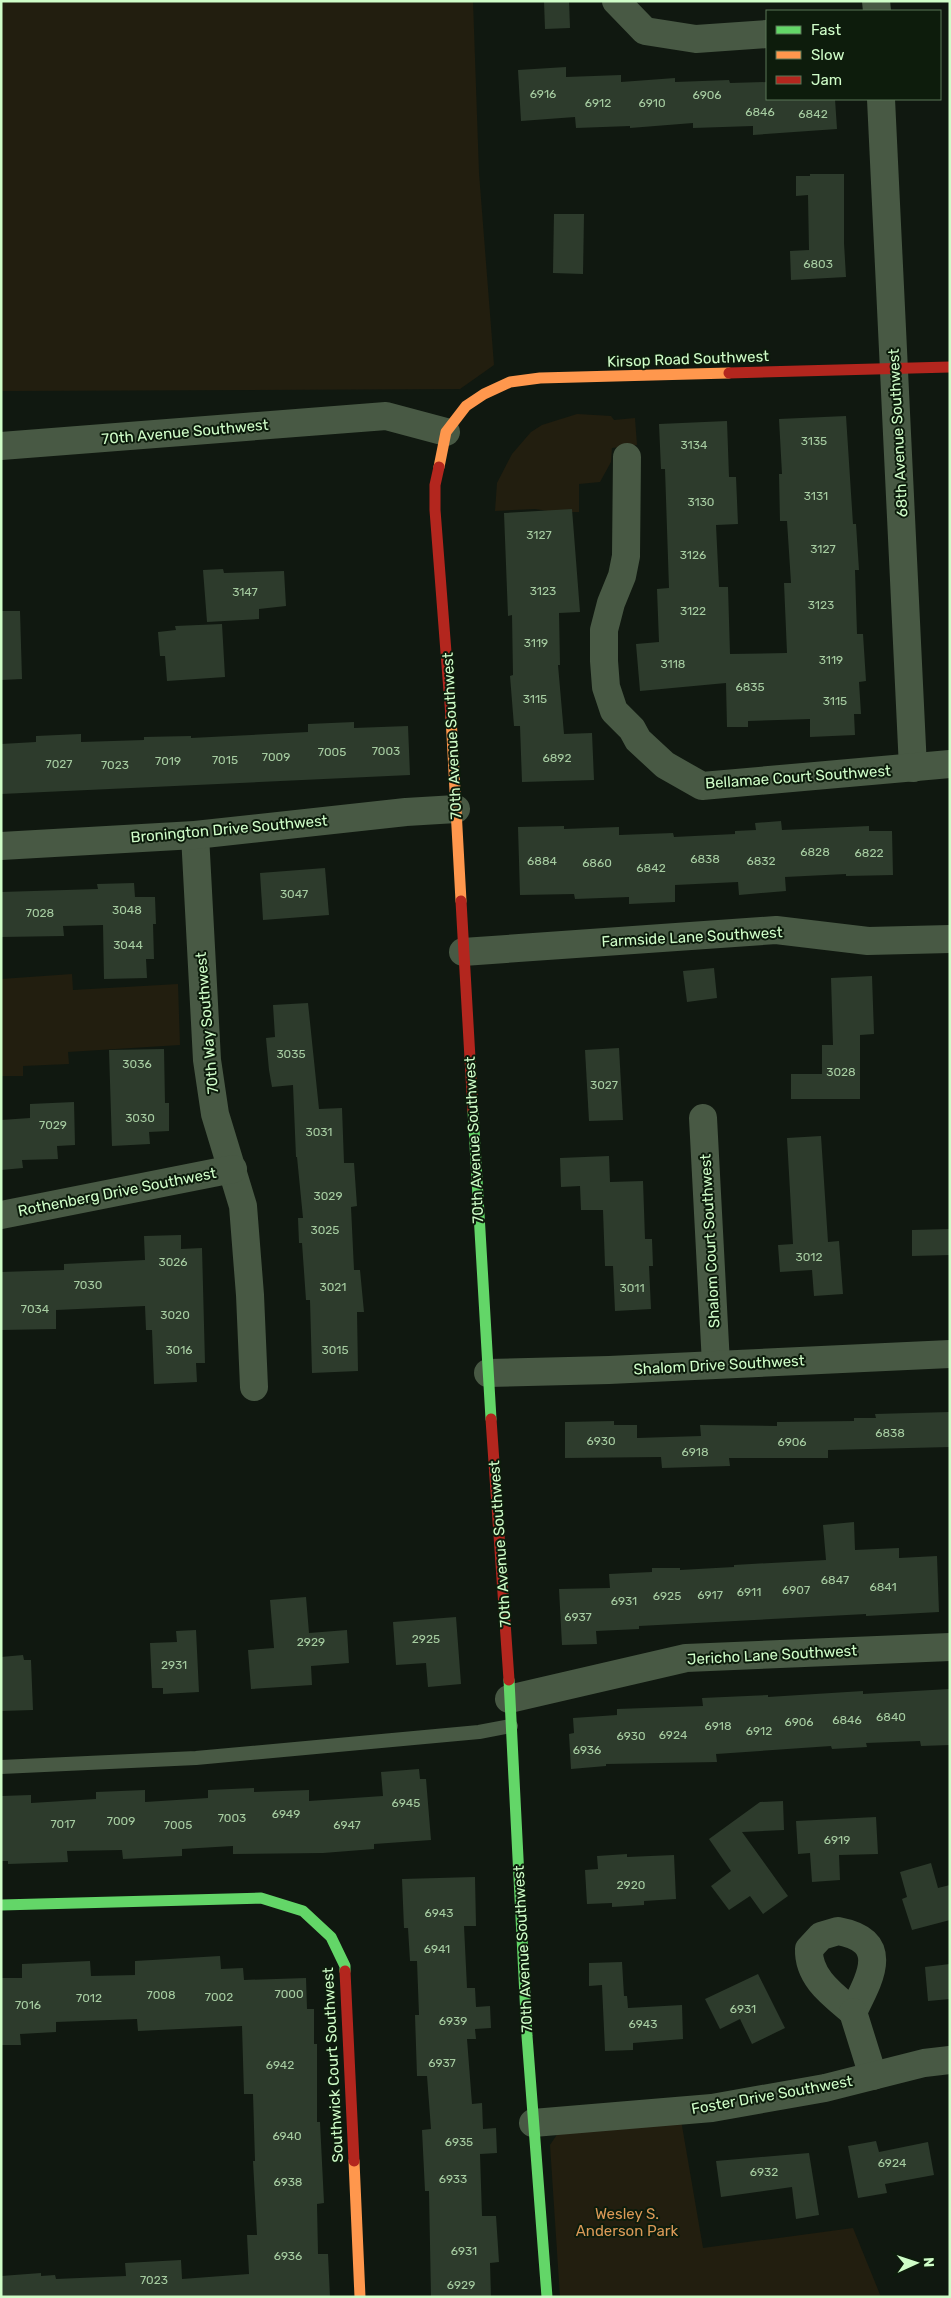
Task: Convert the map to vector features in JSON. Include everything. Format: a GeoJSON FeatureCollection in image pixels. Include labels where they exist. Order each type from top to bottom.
{"type":"FeatureCollection","features":[{"type":"Feature","properties":{"kind":"street"},"geometry":{"type":"LineString","coordinates":[[616,1],[645,31],[696,39],[766,34]]}},
{"type":"Feature","properties":{"kind":"street","name":"68th Avenue Southwest"},"geometry":{"type":"LineString","coordinates":[[881,100],[913,768]]}},
{"type":"Feature","properties":{"kind":"street","name":"Kirsop Road Southwest"},"geometry":{"type":"LineString","coordinates":[[446,432],[466,406],[484,394],[510,382],[540,378],[950,367]]}},
{"type":"Feature","properties":{"kind":"street","name":"70th Avenue Southwest"},"geometry":{"type":"LineString","coordinates":[[1,446],[386,416],[446,432],[435,485],[435,510],[447,652],[463,952],[510,1713],[533,2123],[547,2297]]}},
{"type":"Feature","properties":{"kind":"street","name":"Bellamae Court Southwest"},"geometry":{"type":"LineString","coordinates":[[627,457],[626,556],[622,576],[611,603],[604,630],[606,687],[614,711],[632,729],[638,740],[665,765],[702,786],[950,764]]}},
{"type":"Feature","properties":{"kind":"street","name":"Bronington Drive Southwest"},"geometry":{"type":"LineString","coordinates":[[1,846],[195,835],[406,812],[456,809]]}},
{"type":"Feature","properties":{"kind":"street","name":"70th Way Southwest"},"geometry":{"type":"LineString","coordinates":[[195,835],[207,1060],[215,1114],[243,1206],[250,1295],[254,1387]]}},
{"type":"Feature","properties":{"kind":"street","name":"Farmside Lane Southwest"},"geometry":{"type":"LineString","coordinates":[[463,952],[776,930],[868,942],[950,940]]}},
{"type":"Feature","properties":{"kind":"street","name":"Shalom Court Southwest"},"geometry":{"type":"LineString","coordinates":[[703,1118],[716,1364]]}},
{"type":"Feature","properties":{"kind":"street","name":"Rothenberg Drive Southwest"},"geometry":{"type":"LineString","coordinates":[[1,1215],[233,1170]]}},
{"type":"Feature","properties":{"kind":"street","name":"Shalom Drive Southwest"},"geometry":{"type":"LineString","coordinates":[[488,1373],[950,1354]]}},
{"type":"Feature","properties":{"kind":"street","name":"Jericho Lane Southwest"},"geometry":{"type":"LineString","coordinates":[[510,1713],[686,1658],[950,1647]]}},
{"type":"Feature","properties":{"kind":"street","name":"Southwick Court Southwest"},"geometry":{"type":"LineString","coordinates":[[1,1905],[261,1898],[303,1911],[331,1937],[345,1966],[360,2297]]}},
{"type":"Feature","properties":{"kind":"street"},"geometry":{"type":"LineString","coordinates":[[853,2012],[873,2076]]}},
{"type":"Feature","properties":{"kind":"street","name":"Foster Drive Southwest"},"geometry":{"type":"LineString","coordinates":[[533,2123],[712,2108],[825,2088],[924,2063],[950,2060]]}},
{"type":"Feature","properties":{"kind":"lane"},"geometry":{"type":"LineString","coordinates":[[1,1767],[196,1758],[479,1732],[510,1713]]}},
{"type":"Feature","properties":{"kind":"green space"},"geometry":{"type":"Polygon","coordinates":[[[1,1],[473,1],[479,173],[494,365],[460,389],[1,391],[1,1]]]}},
{"type":"Feature","properties":{"kind":"green space"},"geometry":{"type":"Polygon","coordinates":[[[577,414],[611,416],[614,420],[635,418],[637,445],[612,448],[611,462],[600,482],[579,484],[579,512],[555,512],[535,509],[495,511],[497,483],[512,454],[531,432],[542,425],[577,414]]]}},
{"type":"Feature","properties":{"kind":"green space"},"geometry":{"type":"Polygon","coordinates":[[[72,974],[73,990],[178,984],[180,1045],[68,1052],[69,1064],[23,1066],[23,1076],[1,1076],[1,979],[72,974]]]}},
{"type":"Feature","properties":{"kind":"green space","name":"Wesley S. Anderson Park"},"geometry":{"type":"Polygon","coordinates":[[[681,2120],[703,2248],[853,2228],[881,2297],[560,2297],[550,2145],[558,2133],[681,2120]]]}},
{"type":"Feature","properties":{"kind":"building"},"geometry":{"type":"Polygon","coordinates":[[[544,1],[569,1],[570,28],[545,29],[544,1]]]}},
{"type":"Feature","properties":{"kind":"building"},"geometry":{"type":"Polygon","coordinates":[[[566,67],[566,77],[621,75],[621,82],[675,78],[675,82],[729,80],[730,83],[766,82],[766,100],[835,100],[837,129],[753,135],[753,126],[693,128],[693,123],[630,128],[630,126],[576,128],[575,117],[521,121],[518,70],[566,67]]]}},
{"type":"Feature","properties":{"kind":"building"},"geometry":{"type":"Polygon","coordinates":[[[810,174],[844,174],[846,277],[791,280],[790,251],[809,250],[808,195],[796,196],[796,176],[810,176],[810,174]]]}},
{"type":"Feature","properties":{"kind":"building"},"geometry":{"type":"Polygon","coordinates":[[[554,214],[584,214],[583,274],[553,273],[554,214]]]}},
{"type":"Feature","properties":{"kind":"building"},"geometry":{"type":"Polygon","coordinates":[[[846,416],[853,524],[856,524],[859,570],[855,570],[857,634],[863,634],[866,681],[859,682],[861,714],[854,714],[855,735],[810,737],[810,719],[748,721],[748,727],[727,727],[726,683],[640,691],[636,644],[659,642],[657,589],[669,588],[665,469],[661,469],[659,424],[727,421],[729,477],[736,477],[738,524],[716,525],[719,587],[728,587],[730,654],[787,653],[784,583],[791,583],[787,521],[780,521],[779,474],[782,474],[779,419],[846,416]]]}},
{"type":"Feature","properties":{"kind":"building"},"geometry":{"type":"Polygon","coordinates":[[[572,509],[580,612],[559,613],[560,665],[558,665],[564,734],[592,733],[594,780],[522,782],[520,726],[514,726],[510,676],[513,675],[512,615],[508,616],[504,513],[572,509]]]}},
{"type":"Feature","properties":{"kind":"building"},"geometry":{"type":"Polygon","coordinates":[[[223,569],[224,573],[284,571],[286,606],[259,609],[259,619],[207,622],[203,570],[223,569]]]}},
{"type":"Feature","properties":{"kind":"building"},"geometry":{"type":"Polygon","coordinates":[[[1,611],[20,611],[22,679],[1,680],[1,611]]]}},
{"type":"Feature","properties":{"kind":"building"},"geometry":{"type":"Polygon","coordinates":[[[222,624],[225,677],[167,681],[165,656],[160,656],[158,632],[176,630],[175,626],[222,624]]]}},
{"type":"Feature","properties":{"kind":"building"},"geometry":{"type":"Polygon","coordinates":[[[354,722],[354,728],[408,726],[410,775],[1,794],[1,744],[36,742],[36,736],[81,734],[81,742],[144,740],[144,737],[191,736],[191,738],[308,732],[308,724],[354,722]]]}},
{"type":"Feature","properties":{"kind":"building"},"geometry":{"type":"Polygon","coordinates":[[[781,821],[782,830],[869,826],[869,831],[892,831],[893,875],[846,876],[846,874],[785,877],[786,891],[739,895],[738,882],[675,885],[675,902],[629,904],[629,897],[575,899],[574,894],[520,895],[518,827],[564,826],[564,829],[619,827],[619,835],[673,833],[674,837],[735,834],[735,831],[756,830],[755,823],[781,821]]]}},
{"type":"Feature","properties":{"kind":"building"},"geometry":{"type":"Polygon","coordinates":[[[325,868],[329,915],[263,920],[260,873],[325,868]]]}},
{"type":"Feature","properties":{"kind":"building"},"geometry":{"type":"Polygon","coordinates":[[[134,883],[135,897],[155,897],[156,924],[153,924],[154,959],[146,959],[147,978],[104,979],[103,925],[63,926],[64,936],[1,937],[1,892],[98,889],[97,884],[134,883]]]}},
{"type":"Feature","properties":{"kind":"building"},"geometry":{"type":"Polygon","coordinates":[[[714,968],[717,998],[687,1002],[683,971],[714,968]]]}},
{"type":"Feature","properties":{"kind":"building"},"geometry":{"type":"Polygon","coordinates":[[[872,976],[874,1034],[860,1035],[860,1099],[791,1099],[791,1074],[822,1074],[822,1045],[833,1045],[831,978],[872,976]]]}},
{"type":"Feature","properties":{"kind":"building"},"geometry":{"type":"Polygon","coordinates":[[[308,1003],[319,1109],[342,1108],[344,1163],[354,1163],[357,1206],[351,1207],[354,1270],[360,1270],[364,1312],[357,1312],[358,1371],[312,1373],[310,1300],[306,1300],[302,1243],[299,1243],[298,1218],[303,1218],[296,1157],[293,1085],[272,1087],[269,1070],[266,1038],[275,1037],[273,1005],[308,1003]]]}},
{"type":"Feature","properties":{"kind":"building"},"geometry":{"type":"Polygon","coordinates":[[[619,1048],[623,1120],[589,1121],[585,1050],[619,1048]]]}},
{"type":"Feature","properties":{"kind":"building"},"geometry":{"type":"Polygon","coordinates":[[[164,1049],[165,1103],[169,1103],[169,1131],[149,1132],[150,1144],[112,1146],[109,1050],[164,1049]]]}},
{"type":"Feature","properties":{"kind":"building"},"geometry":{"type":"Polygon","coordinates":[[[74,1102],[75,1145],[57,1146],[58,1159],[22,1160],[23,1168],[1,1170],[1,1120],[30,1118],[30,1104],[74,1102]]]}},
{"type":"Feature","properties":{"kind":"building"},"geometry":{"type":"Polygon","coordinates":[[[821,1136],[828,1242],[839,1241],[843,1294],[814,1296],[812,1270],[780,1272],[778,1245],[793,1244],[787,1138],[821,1136]]]}},
{"type":"Feature","properties":{"kind":"building"},"geometry":{"type":"Polygon","coordinates":[[[609,1156],[610,1182],[643,1181],[645,1239],[652,1239],[653,1266],[649,1266],[651,1309],[615,1311],[613,1266],[605,1266],[603,1210],[581,1210],[580,1186],[561,1187],[560,1158],[609,1156]]]}},
{"type":"Feature","properties":{"kind":"building"},"geometry":{"type":"Polygon","coordinates":[[[950,1229],[950,1255],[912,1256],[912,1230],[950,1229]]]}},
{"type":"Feature","properties":{"kind":"building"},"geometry":{"type":"Polygon","coordinates":[[[181,1235],[181,1249],[202,1248],[205,1363],[196,1363],[197,1382],[154,1384],[152,1330],[146,1330],[145,1306],[56,1310],[56,1329],[1,1330],[1,1272],[64,1270],[64,1264],[145,1260],[144,1236],[181,1235]]]}},
{"type":"Feature","properties":{"kind":"building"},"geometry":{"type":"Polygon","coordinates":[[[950,1412],[950,1447],[828,1450],[828,1458],[729,1458],[730,1466],[662,1468],[661,1457],[565,1458],[565,1422],[614,1421],[614,1425],[637,1425],[637,1438],[701,1436],[700,1425],[777,1426],[777,1422],[854,1421],[854,1418],[876,1418],[875,1414],[950,1412]]]}},
{"type":"Feature","properties":{"kind":"building"},"geometry":{"type":"Polygon","coordinates":[[[854,1522],[855,1550],[899,1548],[899,1558],[937,1556],[939,1612],[639,1626],[639,1629],[596,1631],[597,1644],[562,1645],[559,1589],[610,1588],[609,1574],[652,1572],[652,1568],[680,1568],[680,1570],[826,1560],[823,1525],[854,1522]]]}},
{"type":"Feature","properties":{"kind":"building"},"geometry":{"type":"Polygon","coordinates":[[[306,1597],[309,1633],[347,1630],[349,1663],[311,1666],[312,1685],[251,1689],[248,1650],[274,1648],[270,1600],[306,1597]]]}},
{"type":"Feature","properties":{"kind":"building"},"geometry":{"type":"Polygon","coordinates":[[[456,1617],[461,1684],[428,1687],[426,1663],[396,1665],[393,1622],[456,1617]]]}},
{"type":"Feature","properties":{"kind":"building"},"geometry":{"type":"Polygon","coordinates":[[[196,1630],[199,1692],[163,1694],[163,1688],[152,1688],[150,1643],[177,1642],[176,1631],[196,1630]]]}},
{"type":"Feature","properties":{"kind":"building"},"geometry":{"type":"Polygon","coordinates":[[[23,1655],[24,1660],[31,1660],[33,1710],[1,1711],[1,1657],[23,1655]]]}},
{"type":"Feature","properties":{"kind":"building"},"geometry":{"type":"Polygon","coordinates":[[[949,1689],[950,1745],[921,1746],[920,1741],[866,1743],[867,1747],[832,1749],[831,1746],[716,1754],[717,1762],[606,1764],[606,1766],[571,1769],[569,1734],[574,1733],[573,1718],[617,1715],[617,1709],[703,1706],[702,1698],[768,1695],[768,1697],[863,1691],[863,1694],[949,1689]]]}},
{"type":"Feature","properties":{"kind":"building"},"geometry":{"type":"Polygon","coordinates":[[[419,1769],[420,1779],[426,1779],[431,1840],[374,1844],[374,1849],[323,1853],[233,1854],[233,1846],[182,1849],[182,1856],[123,1859],[122,1850],[67,1851],[68,1862],[8,1864],[8,1861],[1,1861],[1,1796],[31,1795],[31,1803],[96,1799],[96,1792],[145,1790],[145,1802],[208,1798],[208,1790],[254,1788],[254,1792],[309,1790],[309,1801],[383,1796],[381,1772],[419,1769]]]}},
{"type":"Feature","properties":{"kind":"building"},"geometry":{"type":"Polygon","coordinates":[[[783,1801],[784,1830],[742,1832],[788,1896],[763,1914],[750,1896],[729,1910],[711,1886],[731,1871],[709,1839],[760,1802],[783,1801]]]}},
{"type":"Feature","properties":{"kind":"building"},"geometry":{"type":"Polygon","coordinates":[[[876,1817],[878,1854],[839,1855],[840,1880],[812,1882],[810,1853],[798,1854],[796,1821],[876,1817]]]}},
{"type":"Feature","properties":{"kind":"building"},"geometry":{"type":"Polygon","coordinates":[[[627,1854],[627,1857],[674,1855],[676,1899],[644,1901],[644,1905],[612,1907],[612,1903],[587,1904],[585,1870],[598,1869],[597,1856],[627,1854]]]}},
{"type":"Feature","properties":{"kind":"building"},"geometry":{"type":"Polygon","coordinates":[[[931,1863],[938,1888],[950,1885],[950,1920],[912,1930],[902,1899],[907,1897],[900,1872],[931,1863]]]}},
{"type":"Feature","properties":{"kind":"building"},"geometry":{"type":"Polygon","coordinates":[[[475,1877],[476,1926],[464,1926],[467,1988],[475,1988],[476,2007],[490,2006],[491,2028],[475,2029],[476,2039],[467,2039],[472,2104],[482,2103],[483,2129],[496,2128],[497,2153],[480,2154],[482,2216],[496,2216],[499,2262],[490,2263],[491,2297],[431,2297],[429,2191],[425,2191],[422,2130],[431,2129],[427,2076],[417,2076],[415,2015],[419,2015],[417,1961],[410,1961],[408,1928],[404,1928],[402,1879],[475,1877]]]}},
{"type":"Feature","properties":{"kind":"building"},"geometry":{"type":"Polygon","coordinates":[[[220,1956],[221,1969],[243,1968],[244,1980],[306,1978],[307,2009],[314,2009],[314,2044],[317,2044],[317,2122],[320,2122],[324,2203],[317,2204],[318,2254],[328,2254],[330,2297],[1,2297],[1,2276],[41,2273],[41,2276],[55,2275],[56,2279],[126,2276],[125,2263],[181,2260],[182,2279],[249,2274],[247,2235],[257,2235],[253,2161],[255,2161],[253,2094],[244,2094],[242,2026],[138,2031],[137,2019],[56,2022],[56,2032],[20,2034],[21,2045],[1,2045],[1,1978],[22,1978],[22,1964],[90,1961],[91,1976],[135,1975],[135,1961],[220,1956]]]}},
{"type":"Feature","properties":{"kind":"building"},"geometry":{"type":"Polygon","coordinates":[[[622,1962],[624,1996],[627,1996],[628,2008],[682,2005],[683,2039],[633,2043],[633,2050],[605,2051],[602,1985],[589,1986],[589,1963],[622,1962]]]}},
{"type":"Feature","properties":{"kind":"building"},"geometry":{"type":"Polygon","coordinates":[[[950,1964],[950,1999],[928,2001],[925,1967],[950,1964]]]}},
{"type":"Feature","properties":{"kind":"building"},"geometry":{"type":"Polygon","coordinates":[[[758,1974],[785,2028],[752,2044],[740,2019],[720,2029],[705,1999],[758,1974]]]}},
{"type":"Feature","properties":{"kind":"building"},"geometry":{"type":"Polygon","coordinates":[[[876,2141],[879,2152],[928,2142],[934,2175],[885,2184],[887,2193],[858,2198],[848,2146],[876,2141]]]}},
{"type":"Feature","properties":{"kind":"building"},"geometry":{"type":"Polygon","coordinates":[[[809,2153],[819,2215],[796,2219],[792,2187],[721,2197],[716,2161],[809,2153]]]}},
{"type":"Feature","properties":{"kind":"traffic: fast"},"geometry":{"type":"LineString","coordinates":[[473,1111],[491,1419]]}},
{"type":"Feature","properties":{"kind":"traffic: fast"},"geometry":{"type":"LineString","coordinates":[[509,1680],[527,2036],[547,2297]]}},
{"type":"Feature","properties":{"kind":"traffic: fast"},"geometry":{"type":"LineString","coordinates":[[1,1905],[261,1898],[303,1911],[331,1937],[345,1966],[345,1971]]}},
{"type":"Feature","properties":{"kind":"traffic: slow"},"geometry":{"type":"LineString","coordinates":[[439,467],[446,432],[466,406],[484,394],[510,382],[540,378],[729,373]]}},
{"type":"Feature","properties":{"kind":"traffic: slow"},"geometry":{"type":"LineString","coordinates":[[451,717],[461,901]]}},
{"type":"Feature","properties":{"kind":"traffic: slow"},"geometry":{"type":"LineString","coordinates":[[354,2161],[360,2297]]}},
{"type":"Feature","properties":{"kind":"traffic: jam"},"geometry":{"type":"LineString","coordinates":[[729,373],[950,367]]}},
{"type":"Feature","properties":{"kind":"traffic: jam"},"geometry":{"type":"LineString","coordinates":[[439,467],[435,485],[435,510],[451,717]]}},
{"type":"Feature","properties":{"kind":"traffic: jam"},"geometry":{"type":"LineString","coordinates":[[461,901],[473,1111]]}},
{"type":"Feature","properties":{"kind":"traffic: jam"},"geometry":{"type":"LineString","coordinates":[[491,1419],[509,1680]]}},
{"type":"Feature","properties":{"kind":"traffic: jam"},"geometry":{"type":"LineString","coordinates":[[345,1971],[354,2161]]}}]}
